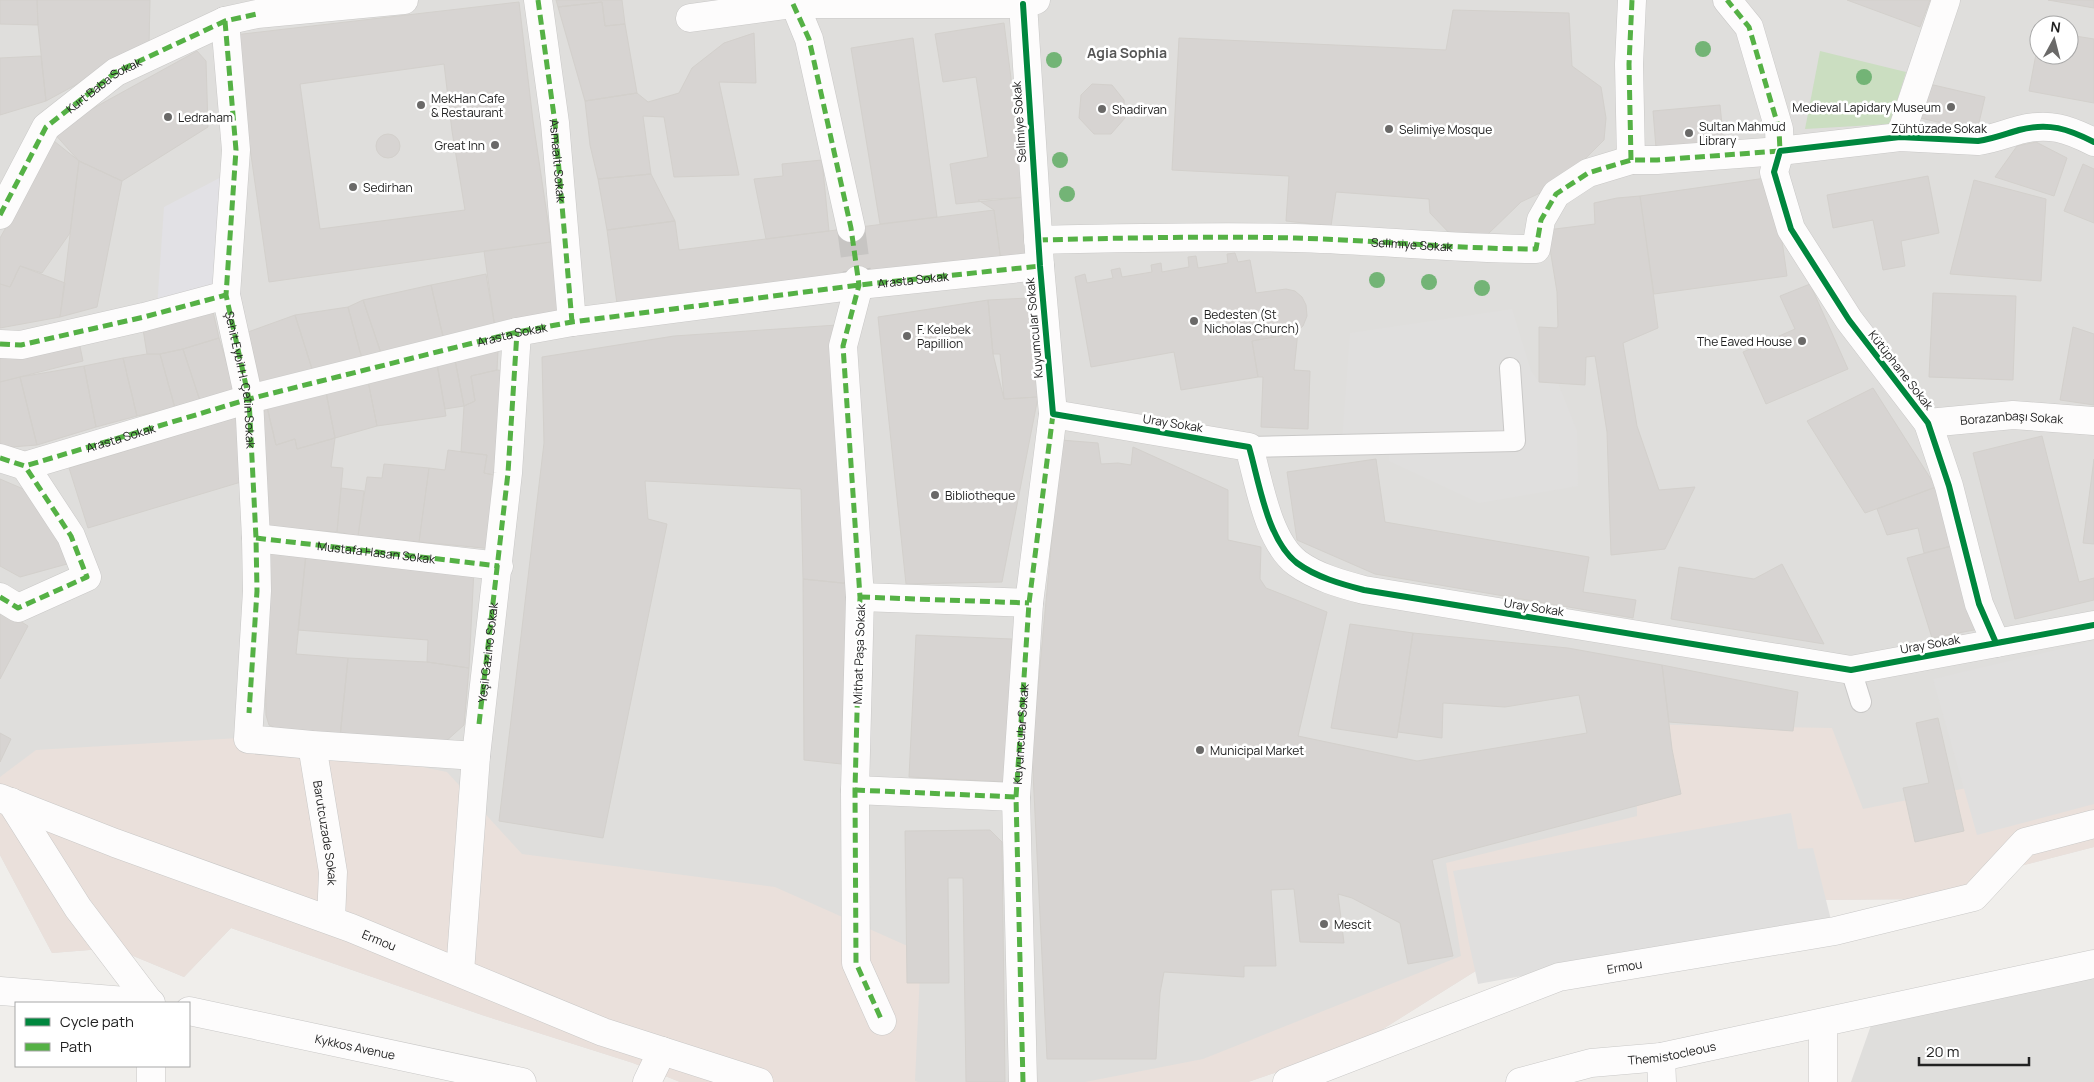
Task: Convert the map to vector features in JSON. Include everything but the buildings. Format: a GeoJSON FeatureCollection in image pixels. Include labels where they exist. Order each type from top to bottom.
{"type":"FeatureCollection","features":[{"type":"Feature","properties":{"kind":"street","name":"Kurt Baba Sokak"},"geometry":{"type":"LineString","coordinates":[[0,214],[46,127],[116,72],[258,7],[404,0]]}},
{"type":"Feature","properties":{"kind":"street","name":"Asmaaltı Sokak"},"geometry":{"type":"LineString","coordinates":[[538,0],[556,123],[572,322]]}},
{"type":"Feature","properties":{"kind":"street"},"geometry":{"type":"LineString","coordinates":[[1631,160],[1630,64],[1632,0]]}},
{"type":"Feature","properties":{"kind":"street"},"geometry":{"type":"LineString","coordinates":[[1727,0],[1750,27],[1779,129],[1780,152]]}},
{"type":"Feature","properties":{"kind":"street"},"geometry":{"type":"LineString","coordinates":[[1900,137],[1946,0]]}},
{"type":"Feature","properties":{"kind":"street"},"geometry":{"type":"LineString","coordinates":[[690,18],[793,2],[1029,2]]}},
{"type":"Feature","properties":{"kind":"street"},"geometry":{"type":"LineString","coordinates":[[793,2],[809,39],[851,228]]}},
{"type":"Feature","properties":{"kind":"street","name":"Selimiye Sokak"},"geometry":{"type":"LineString","coordinates":[[1029,2],[1039,253],[1174,237],[1296,238],[1482,249],[1536,249],[1541,220],[1556,194],[1588,173],[1631,160],[1780,152]]}},
{"type":"Feature","properties":{"kind":"street","name":"Şehit Eybil H. Çetin Sokak"},"geometry":{"type":"LineString","coordinates":[[225,21],[236,150],[226,295],[249,399],[256,538],[257,591],[249,726],[312,746]]}},
{"type":"Feature","properties":{"kind":"street","name":"Zühtüzade Sokak"},"geometry":{"type":"LineString","coordinates":[[1780,152],[1900,137],[1978,141],[2032,127],[2065,129],[2094,142]]}},
{"type":"Feature","properties":{"kind":"street","name":"Kütüphane Sokak"},"geometry":{"type":"LineString","coordinates":[[1780,152],[1774,172],[1791,229],[1849,320],[1928,423],[1949,486],[1979,604],[1996,644]]}},
{"type":"Feature","properties":{"kind":"street","name":"Arasta Sokak"},"geometry":{"type":"LineString","coordinates":[[13,462],[249,399],[517,332],[572,322],[858,283],[1039,253]]}},
{"type":"Feature","properties":{"kind":"street","name":"Kuyumcular Sokak"},"geometry":{"type":"LineString","coordinates":[[1023,1082],[1016,798],[1029,603],[1053,414],[1039,253]]}},
{"type":"Feature","properties":{"kind":"street","name":"Mithat Paşa Sokak"},"geometry":{"type":"LineString","coordinates":[[858,283],[843,346],[860,597],[855,790],[856,963],[882,1020]]}},
{"type":"Feature","properties":{"kind":"street"},"geometry":{"type":"LineString","coordinates":[[0,344],[21,345],[144,317],[226,295]]}},
{"type":"Feature","properties":{"kind":"street","name":"Yeşil Gazino Sokak"},"geometry":{"type":"LineString","coordinates":[[460,972],[479,724],[496,575],[499,566],[508,473],[517,332]]}},
{"type":"Feature","properties":{"kind":"street","name":"Uray Sokak"},"geometry":{"type":"LineString","coordinates":[[1053,414],[1249,447],[1267,512],[1275,535],[1283,547],[1297,562],[1314,573],[1337,583],[1364,590],[1851,670],[2094,625]]}},
{"type":"Feature","properties":{"kind":"street","name":"Borazanbaşı Sokak"},"geometry":{"type":"LineString","coordinates":[[1928,423],[2013,415],[2094,421]]}},
{"type":"Feature","properties":{"kind":"street"},"geometry":{"type":"LineString","coordinates":[[0,597],[18,608],[87,577],[71,536],[13,462]]}},
{"type":"Feature","properties":{"kind":"street","name":"Mustafa Hasan Sokak"},"geometry":{"type":"LineString","coordinates":[[256,538],[499,566]]}},
{"type":"Feature","properties":{"kind":"street"},"geometry":{"type":"LineString","coordinates":[[860,597],[1029,603]]}},
{"type":"Feature","properties":{"kind":"street"},"geometry":{"type":"LineString","coordinates":[[312,746],[476,756]]}},
{"type":"Feature","properties":{"kind":"street","name":"Barutcuzade Sokak"},"geometry":{"type":"LineString","coordinates":[[312,746],[334,872],[330,920]]}},
{"type":"Feature","properties":{"kind":"street"},"geometry":{"type":"LineString","coordinates":[[855,790],[1016,798]]}},
{"type":"Feature","properties":{"kind":"street"},"geometry":{"type":"LineString","coordinates":[[6,800],[78,908],[150,1002]]}},
{"type":"Feature","properties":{"kind":"street","name":"Ermou"},"geometry":{"type":"LineString","coordinates":[[6,800],[115,843],[330,920],[603,1032],[759,1082]]}},
{"type":"Feature","properties":{"kind":"street","name":"Ermou"},"geometry":{"type":"LineString","coordinates":[[1287,1082],[1559,977],[1835,931],[1974,897],[2025,842],[2094,824]]}},
{"type":"Feature","properties":{"kind":"street","name":"Themistocleous"},"geometry":{"type":"LineString","coordinates":[[1520,1082],[1592,1064],[1661,1069],[1823,1023],[2094,964]]}},
{"type":"Feature","properties":{"kind":"street"},"geometry":{"type":"LineString","coordinates":[[0,991],[138,1002]]}},
{"type":"Feature","properties":{"kind":"street","name":"Kykkos Avenue"},"geometry":{"type":"LineString","coordinates":[[190,1011],[522,1082]]}},
{"type":"Feature","properties":{"kind":"street"},"geometry":{"type":"LineString","coordinates":[[1823,1023],[1823,1082]]}},
{"type":"Feature","properties":{"kind":"street"},"geometry":{"type":"LineString","coordinates":[[647,1082],[662,1051]]}},
{"type":"Feature","properties":{"kind":"street"},"geometry":{"type":"LineString","coordinates":[[151,1067],[151,1082]]}},
{"type":"Feature","properties":{"kind":"lane"},"geometry":{"type":"LineString","coordinates":[[1249,447],[1515,441],[1510,368]]}},
{"type":"Feature","properties":{"kind":"lane"},"geometry":{"type":"LineString","coordinates":[[1851,670],[1861,702]]}},
{"type":"Feature","properties":{"kind":"shaded area"},"geometry":{"type":"Polygon","coordinates":[[[0,0],[2094,0],[2094,847],[2020,866],[1924,899],[1817,900],[1498,957],[1359,1044],[1248,1082],[680,1082],[633,1063],[482,1015],[231,928],[184,977],[114,948],[52,953],[0,855],[0,0]]]}},
{"type":"Feature","properties":{"kind":"shaded area"},"geometry":{"type":"Polygon","coordinates":[[[227,174],[240,284],[157,308],[164,207],[227,174]]]}},
{"type":"Feature","properties":{"kind":"shaded area"},"geometry":{"type":"Polygon","coordinates":[[[1512,309],[1531,371],[1539,382],[1558,383],[1577,431],[1578,486],[1479,503],[1389,461],[1389,446],[1342,442],[1350,333],[1512,309]]]}},
{"type":"Feature","properties":{"kind":"shaded area"},"geometry":{"type":"Polygon","coordinates":[[[2094,641],[2094,804],[1977,835],[1933,679],[2094,641]]]}},
{"type":"Feature","properties":{"kind":"shaded area"},"geometry":{"type":"Polygon","coordinates":[[[1636,724],[1832,728],[1863,809],[2094,762],[2094,847],[2020,866],[1924,899],[1817,900],[1498,957],[1359,1044],[1248,1082],[1085,1082],[1203,1059],[1461,956],[1446,863],[1637,816],[1636,724]]]}},
{"type":"Feature","properties":{"kind":"shaded area"},"geometry":{"type":"Polygon","coordinates":[[[272,736],[447,772],[522,854],[775,887],[921,952],[915,1081],[918,1082],[680,1082],[633,1063],[482,1015],[231,928],[184,977],[114,948],[52,953],[0,855],[0,777],[36,750],[272,736]]]}},
{"type":"Feature","properties":{"kind":"shaded area"},"geometry":{"type":"Polygon","coordinates":[[[1791,813],[1798,849],[1813,848],[1831,920],[1478,984],[1453,871],[1791,813]]]}},
{"type":"Feature","properties":{"kind":"shaded area"},"geometry":{"type":"Polygon","coordinates":[[[2094,961],[2094,1082],[1851,1082],[1875,1014],[2094,961]]]}},
{"type":"Feature","properties":{"kind":"green space"},"geometry":{"type":"Polygon","coordinates":[[[1820,51],[1906,72],[1890,124],[1805,129],[1820,51]]]}},
{"type":"Feature","properties":{"kind":"tunnel"},"geometry":{"type":"LineString","coordinates":[[851,228],[858,280]]}},
{"type":"Feature","properties":{"kind":"marked path"},"geometry":{"type":"LineString","coordinates":[[538,0],[555,123],[572,322]]}},
{"type":"Feature","properties":{"kind":"marked path"},"geometry":{"type":"LineString","coordinates":[[1631,160],[1629,64],[1632,0]]}},
{"type":"Feature","properties":{"kind":"marked path"},"geometry":{"type":"LineString","coordinates":[[1038,240],[1198,237],[1295,238],[1475,248],[1536,249],[1541,220],[1556,194],[1588,173],[1631,160],[1657,160],[1780,151],[1779,129],[1749,27],[1727,0]]}},
{"type":"Feature","properties":{"kind":"marked path"},"geometry":{"type":"LineString","coordinates":[[793,4],[809,39],[851,228],[859,285],[843,346],[860,597],[855,790],[856,963],[882,1021]]}},
{"type":"Feature","properties":{"kind":"marked path"},"geometry":{"type":"LineString","coordinates":[[0,215],[46,127],[116,72],[225,21],[257,14]]}},
{"type":"Feature","properties":{"kind":"marked path"},"geometry":{"type":"LineString","coordinates":[[225,21],[236,150],[226,295],[249,399],[256,538],[257,591],[249,713]]}},
{"type":"Feature","properties":{"kind":"marked path"},"geometry":{"type":"LineString","coordinates":[[0,458],[25,466],[249,399],[517,332],[572,322],[859,285],[1040,266]]}},
{"type":"Feature","properties":{"kind":"marked path"},"geometry":{"type":"LineString","coordinates":[[0,344],[21,345],[144,317],[226,295]]}},
{"type":"Feature","properties":{"kind":"marked path"},"geometry":{"type":"LineString","coordinates":[[479,724],[508,473],[517,332]]}},
{"type":"Feature","properties":{"kind":"marked path"},"geometry":{"type":"LineString","coordinates":[[1023,1082],[1016,797],[1029,603],[1053,414]]}},
{"type":"Feature","properties":{"kind":"marked path"},"geometry":{"type":"LineString","coordinates":[[0,597],[18,608],[87,577],[71,536],[25,466]]}},
{"type":"Feature","properties":{"kind":"marked path"},"geometry":{"type":"LineString","coordinates":[[256,538],[499,566]]}},
{"type":"Feature","properties":{"kind":"marked path"},"geometry":{"type":"LineString","coordinates":[[860,597],[1029,603]]}},
{"type":"Feature","properties":{"kind":"marked path"},"geometry":{"type":"LineString","coordinates":[[855,790],[1016,797]]}},
{"type":"Feature","properties":{"kind":"cycle path"},"geometry":{"type":"LineString","coordinates":[[1023,4],[1040,266],[1053,414],[1249,447],[1271,525],[1287,553],[1304,568],[1329,580],[1364,590],[1851,670],[2094,625]]}},
{"type":"Feature","properties":{"kind":"cycle path"},"geometry":{"type":"LineString","coordinates":[[1996,643],[1979,604],[1949,486],[1928,423],[1849,320],[1791,229],[1774,172],[1780,151],[1900,137],[1978,141],[2019,130],[2049,127],[2067,130],[2094,142]]}},
{"type":"Feature","properties":{"kind":"place","name":"MekHan Cafe & Restaurant"},"geometry":{"type":"Point","coordinates":[421,105]}},
{"type":"Feature","properties":{"kind":"place","name":"Medieval Lapidary Museum"},"geometry":{"type":"Point","coordinates":[1951,107]}},
{"type":"Feature","properties":{"kind":"place","name":"Shadirvan"},"geometry":{"type":"Point","coordinates":[1102,109]}},
{"type":"Feature","properties":{"kind":"place","name":"Ledraham"},"geometry":{"type":"Point","coordinates":[168,117]}},
{"type":"Feature","properties":{"kind":"place","name":"Selimiye Mosque"},"geometry":{"type":"Point","coordinates":[1389,129]}},
{"type":"Feature","properties":{"kind":"place","name":"Sultan Mahmud Library"},"geometry":{"type":"Point","coordinates":[1689,133]}},
{"type":"Feature","properties":{"kind":"place","name":"Great Inn"},"geometry":{"type":"Point","coordinates":[495,145]}},
{"type":"Feature","properties":{"kind":"place","name":"Sedirhan"},"geometry":{"type":"Point","coordinates":[353,187]}},
{"type":"Feature","properties":{"kind":"place","name":"Bedesten (St Nicholas Church)"},"geometry":{"type":"Point","coordinates":[1194,321]}},
{"type":"Feature","properties":{"kind":"place","name":"F. Kelebek Papillion"},"geometry":{"type":"Point","coordinates":[907,336]}},
{"type":"Feature","properties":{"kind":"place","name":"The Eaved House"},"geometry":{"type":"Point","coordinates":[1802,341]}},
{"type":"Feature","properties":{"kind":"place","name":"Bibliotheque"},"geometry":{"type":"Point","coordinates":[935,495]}},
{"type":"Feature","properties":{"kind":"place","name":"Municipal Market"},"geometry":{"type":"Point","coordinates":[1200,750]}},
{"type":"Feature","properties":{"kind":"place","name":"Mescit"},"geometry":{"type":"Point","coordinates":[1324,924]}},
{"type":"Feature","properties":{"kind":"district","name":"Agia Sophia"},"geometry":{"type":"Point","coordinates":[1127,52]}}]}
